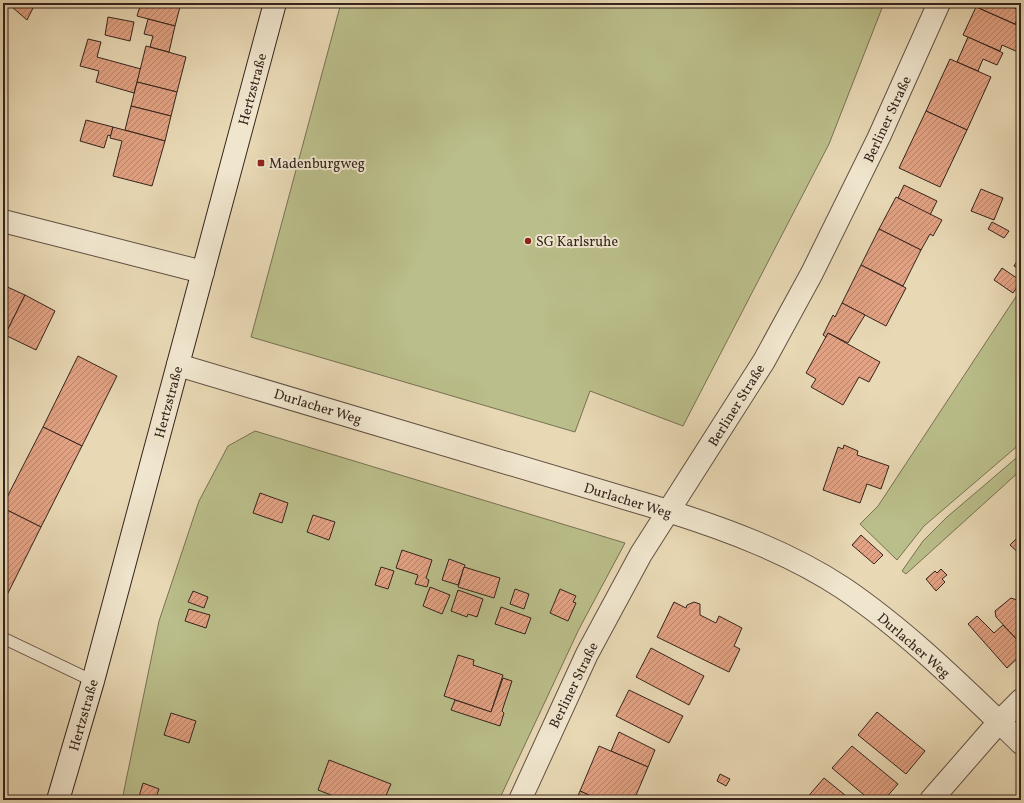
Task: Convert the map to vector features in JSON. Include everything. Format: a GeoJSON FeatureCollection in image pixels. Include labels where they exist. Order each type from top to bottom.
{"type":"FeatureCollection","features":[{"type":"Feature","properties":{"kind":"street","name":"Hertzstraße"},"geometry":{"type":"LineString","coordinates":[[58,800],[94,681],[275,3]]}},
{"type":"Feature","properties":{"kind":"street","name":"Berliner Straße"},"geometry":{"type":"LineString","coordinates":[[520,800],[587,654],[641,554],[714,442],[764,361],[812,273],[880,137],[939,3]]}},
{"type":"Feature","properties":{"kind":"street"},"geometry":{"type":"LineString","coordinates":[[3,221],[203,272]]}},
{"type":"Feature","properties":{"kind":"street","name":"Durlacher Weg"},"geometry":{"type":"LineString","coordinates":[[178,365],[668,511],[761,545],[842,587],[896,627],[1021,743]]}},
{"type":"Feature","properties":{"kind":"street"},"geometry":{"type":"LineString","coordinates":[[931,800],[999,722],[1021,700]]}},
{"type":"Feature","properties":{"kind":"lane"},"geometry":{"type":"LineString","coordinates":[[3,638],[94,681]]}},
{"type":"Feature","properties":{"kind":"green space","name":"SG Karlsruhe"},"geometry":{"type":"Polygon","coordinates":[[[341,3],[884,3],[829,144],[683,426],[590,391],[575,432],[251,337],[341,3]]]}},
{"type":"Feature","properties":{"kind":"green space"},"geometry":{"type":"Polygon","coordinates":[[[1021,289],[1021,443],[924,526],[897,560],[860,524],[878,506],[1021,289]]]}},
{"type":"Feature","properties":{"kind":"green space"},"geometry":{"type":"Polygon","coordinates":[[[255,431],[625,543],[579,629],[499,800],[122,800],[159,621],[199,501],[228,446],[255,431]]]}},
{"type":"Feature","properties":{"kind":"green space"},"geometry":{"type":"Polygon","coordinates":[[[1021,454],[1021,470],[906,574],[902,571],[923,541],[947,517],[1021,454]]]}},
{"type":"Feature","properties":{"kind":"building"},"geometry":{"type":"Polygon","coordinates":[[[16,3],[27,3],[33,8],[27,20],[12,7],[16,3]]]}},
{"type":"Feature","properties":{"kind":"building"},"geometry":{"type":"Polygon","coordinates":[[[141,3],[181,3],[175,26],[137,16],[141,3]]]}},
{"type":"Feature","properties":{"kind":"building"},"geometry":{"type":"Polygon","coordinates":[[[983,3],[1003,3],[1021,11],[1015,24],[981,9],[983,3]]]}},
{"type":"Feature","properties":{"kind":"building"},"geometry":{"type":"Polygon","coordinates":[[[976,7],[1021,27],[1021,45],[1018,52],[1002,45],[1000,51],[963,35],[976,7]]]}},
{"type":"Feature","properties":{"kind":"building"},"geometry":{"type":"Polygon","coordinates":[[[108,17],[134,22],[130,41],[105,35],[108,17]]]}},
{"type":"Feature","properties":{"kind":"building"},"geometry":{"type":"Polygon","coordinates":[[[148,19],[175,26],[169,52],[150,47],[153,36],[144,34],[148,19]]]}},
{"type":"Feature","properties":{"kind":"building"},"geometry":{"type":"Polygon","coordinates":[[[968,37],[1003,53],[997,65],[983,59],[978,71],[957,62],[968,37]]]}},
{"type":"Feature","properties":{"kind":"building"},"geometry":{"type":"Polygon","coordinates":[[[88,39],[101,42],[97,57],[141,69],[134,93],[96,82],[99,71],[80,66],[88,39]]]}},
{"type":"Feature","properties":{"kind":"building"},"geometry":{"type":"Polygon","coordinates":[[[146,46],[186,57],[177,92],[137,82],[146,46]]]}},
{"type":"Feature","properties":{"kind":"building"},"geometry":{"type":"Polygon","coordinates":[[[950,59],[991,77],[967,130],[926,111],[950,59]]]}},
{"type":"Feature","properties":{"kind":"building"},"geometry":{"type":"Polygon","coordinates":[[[137,82],[177,92],[171,116],[131,106],[137,82]]]}},
{"type":"Feature","properties":{"kind":"building"},"geometry":{"type":"Polygon","coordinates":[[[131,106],[171,116],[165,141],[125,130],[131,106]]]}},
{"type":"Feature","properties":{"kind":"building"},"geometry":{"type":"Polygon","coordinates":[[[926,111],[967,130],[940,187],[899,168],[926,111]]]}},
{"type":"Feature","properties":{"kind":"building"},"geometry":{"type":"Polygon","coordinates":[[[86,120],[113,127],[111,136],[108,135],[104,148],[80,141],[86,120]]]}},
{"type":"Feature","properties":{"kind":"building"},"geometry":{"type":"Polygon","coordinates":[[[113,127],[165,141],[152,186],[113,176],[122,141],[110,138],[113,127]]]}},
{"type":"Feature","properties":{"kind":"building"},"geometry":{"type":"Polygon","coordinates":[[[904,185],[937,201],[930,215],[898,198],[904,185]]]}},
{"type":"Feature","properties":{"kind":"building"},"geometry":{"type":"Polygon","coordinates":[[[981,189],[1003,198],[994,220],[971,211],[981,189]]]}},
{"type":"Feature","properties":{"kind":"building"},"geometry":{"type":"Polygon","coordinates":[[[896,197],[942,220],[933,236],[930,234],[921,250],[879,229],[896,197]]]}},
{"type":"Feature","properties":{"kind":"building"},"geometry":{"type":"Polygon","coordinates":[[[992,222],[1009,231],[1004,238],[988,229],[992,222]]]}},
{"type":"Feature","properties":{"kind":"building"},"geometry":{"type":"Polygon","coordinates":[[[879,229],[921,250],[903,286],[861,265],[879,229]]]}},
{"type":"Feature","properties":{"kind":"building"},"geometry":{"type":"Polygon","coordinates":[[[1021,255],[1021,270],[1014,266],[1021,255]]]}},
{"type":"Feature","properties":{"kind":"building"},"geometry":{"type":"Polygon","coordinates":[[[861,265],[906,288],[886,326],[842,303],[861,265]]]}},
{"type":"Feature","properties":{"kind":"building"},"geometry":{"type":"Polygon","coordinates":[[[1002,268],[1021,281],[1013,293],[994,280],[1002,268]]]}},
{"type":"Feature","properties":{"kind":"building"},"geometry":{"type":"Polygon","coordinates":[[[3,285],[25,295],[5,335],[3,334],[3,285]]]}},
{"type":"Feature","properties":{"kind":"building"},"geometry":{"type":"Polygon","coordinates":[[[25,295],[55,311],[36,350],[5,335],[25,295]]]}},
{"type":"Feature","properties":{"kind":"building"},"geometry":{"type":"Polygon","coordinates":[[[842,303],[865,315],[848,343],[828,333],[826,337],[823,335],[833,315],[835,317],[842,303]]]}},
{"type":"Feature","properties":{"kind":"building"},"geometry":{"type":"Polygon","coordinates":[[[828,333],[880,362],[869,382],[859,377],[843,405],[811,387],[816,379],[806,373],[828,333]]]}},
{"type":"Feature","properties":{"kind":"building"},"geometry":{"type":"Polygon","coordinates":[[[78,356],[117,376],[82,446],[43,427],[78,356]]]}},
{"type":"Feature","properties":{"kind":"building"},"geometry":{"type":"Polygon","coordinates":[[[43,427],[82,446],[41,527],[3,508],[3,505],[43,427]]]}},
{"type":"Feature","properties":{"kind":"building"},"geometry":{"type":"Polygon","coordinates":[[[844,445],[858,451],[857,455],[889,466],[881,489],[867,484],[860,503],[823,490],[838,447],[843,449],[844,445]]]}},
{"type":"Feature","properties":{"kind":"building"},"geometry":{"type":"Polygon","coordinates":[[[260,493],[288,503],[282,523],[253,513],[260,493]]]}},
{"type":"Feature","properties":{"kind":"building"},"geometry":{"type":"Polygon","coordinates":[[[3,508],[41,527],[3,603],[3,508]]]}},
{"type":"Feature","properties":{"kind":"building"},"geometry":{"type":"Polygon","coordinates":[[[313,515],[335,522],[329,540],[307,532],[313,515]]]}},
{"type":"Feature","properties":{"kind":"building"},"geometry":{"type":"Polygon","coordinates":[[[1021,534],[1021,555],[1010,545],[1021,534]]]}},
{"type":"Feature","properties":{"kind":"building"},"geometry":{"type":"Polygon","coordinates":[[[861,535],[883,555],[874,564],[852,545],[861,535]]]}},
{"type":"Feature","properties":{"kind":"building"},"geometry":{"type":"Polygon","coordinates":[[[402,550],[432,560],[426,578],[429,580],[427,587],[415,584],[418,575],[396,568],[402,550]]]}},
{"type":"Feature","properties":{"kind":"building"},"geometry":{"type":"Polygon","coordinates":[[[449,559],[465,565],[458,585],[442,580],[449,559]]]}},
{"type":"Feature","properties":{"kind":"building"},"geometry":{"type":"Polygon","coordinates":[[[381,567],[394,571],[388,589],[375,585],[381,567]]]}},
{"type":"Feature","properties":{"kind":"building"},"geometry":{"type":"Polygon","coordinates":[[[464,567],[500,578],[494,598],[458,587],[464,567]]]}},
{"type":"Feature","properties":{"kind":"building"},"geometry":{"type":"Polygon","coordinates":[[[941,569],[947,575],[942,579],[945,582],[936,591],[926,579],[935,571],[937,573],[941,569]]]}},
{"type":"Feature","properties":{"kind":"building"},"geometry":{"type":"Polygon","coordinates":[[[430,587],[450,595],[442,614],[423,606],[430,587]]]}},
{"type":"Feature","properties":{"kind":"building"},"geometry":{"type":"Polygon","coordinates":[[[515,589],[529,594],[524,609],[510,604],[515,589]]]}},
{"type":"Feature","properties":{"kind":"building"},"geometry":{"type":"Polygon","coordinates":[[[560,589],[576,596],[573,602],[576,603],[568,621],[550,613],[560,589]]]}},
{"type":"Feature","properties":{"kind":"building"},"geometry":{"type":"Polygon","coordinates":[[[458,590],[483,599],[477,617],[468,614],[467,617],[451,611],[458,590]]]}},
{"type":"Feature","properties":{"kind":"building"},"geometry":{"type":"Polygon","coordinates":[[[193,591],[208,597],[204,608],[188,602],[193,591]]]}},
{"type":"Feature","properties":{"kind":"building"},"geometry":{"type":"Polygon","coordinates":[[[1011,598],[1017,600],[1021,604],[1021,644],[996,617],[995,611],[1011,598]]]}},
{"type":"Feature","properties":{"kind":"building"},"geometry":{"type":"Polygon","coordinates":[[[674,602],[686,608],[687,605],[694,602],[700,604],[700,615],[716,623],[719,616],[742,628],[734,646],[740,649],[729,672],[657,637],[674,602]]]}},
{"type":"Feature","properties":{"kind":"building"},"geometry":{"type":"Polygon","coordinates":[[[501,607],[531,618],[525,634],[495,624],[501,607]]]}},
{"type":"Feature","properties":{"kind":"building"},"geometry":{"type":"Polygon","coordinates":[[[189,609],[210,615],[206,628],[185,621],[189,609]]]}},
{"type":"Feature","properties":{"kind":"building"},"geometry":{"type":"Polygon","coordinates":[[[977,616],[994,633],[1003,625],[1021,644],[1021,655],[1007,668],[968,624],[977,616]]]}},
{"type":"Feature","properties":{"kind":"building"},"geometry":{"type":"Polygon","coordinates":[[[651,648],[704,676],[689,705],[636,677],[651,648]]]}},
{"type":"Feature","properties":{"kind":"building"},"geometry":{"type":"Polygon","coordinates":[[[458,655],[474,660],[473,665],[503,675],[491,712],[444,696],[458,655]]]}},
{"type":"Feature","properties":{"kind":"building"},"geometry":{"type":"Polygon","coordinates":[[[503,678],[512,681],[502,711],[504,713],[500,726],[451,710],[455,700],[491,712],[503,678]]]}},
{"type":"Feature","properties":{"kind":"building"},"geometry":{"type":"Polygon","coordinates":[[[629,690],[683,716],[669,743],[616,716],[629,690]]]}},
{"type":"Feature","properties":{"kind":"building"},"geometry":{"type":"Polygon","coordinates":[[[877,712],[925,751],[906,774],[858,735],[877,712]]]}},
{"type":"Feature","properties":{"kind":"building"},"geometry":{"type":"Polygon","coordinates":[[[171,713],[196,721],[189,743],[164,735],[171,713]]]}},
{"type":"Feature","properties":{"kind":"building"},"geometry":{"type":"Polygon","coordinates":[[[619,732],[655,750],[648,767],[611,751],[619,732]]]}},
{"type":"Feature","properties":{"kind":"building"},"geometry":{"type":"Polygon","coordinates":[[[599,746],[648,767],[634,800],[600,800],[580,791],[599,746]]]}},
{"type":"Feature","properties":{"kind":"building"},"geometry":{"type":"Polygon","coordinates":[[[852,746],[898,784],[884,800],[870,800],[832,768],[852,746]]]}},
{"type":"Feature","properties":{"kind":"building"},"geometry":{"type":"Polygon","coordinates":[[[329,760],[391,784],[384,800],[344,800],[318,790],[329,760]]]}},
{"type":"Feature","properties":{"kind":"building"},"geometry":{"type":"Polygon","coordinates":[[[720,774],[730,779],[726,786],[717,781],[720,774]]]}},
{"type":"Feature","properties":{"kind":"building"},"geometry":{"type":"Polygon","coordinates":[[[824,778],[851,800],[805,800],[824,778]]]}},
{"type":"Feature","properties":{"kind":"building"},"geometry":{"type":"Polygon","coordinates":[[[143,783],[159,789],[155,800],[138,800],[143,783]]]}},
{"type":"Feature","properties":{"kind":"building"},"geometry":{"type":"Polygon","coordinates":[[[580,791],[600,800],[576,800],[580,791]]]}},
{"type":"Feature","properties":{"kind":"place","name":"Madenburgweg"},"geometry":{"type":"Point","coordinates":[261,163]}},
{"type":"Feature","properties":{"kind":"place","name":"SG Karlsruhe"},"geometry":{"type":"Point","coordinates":[528,241]}}]}
